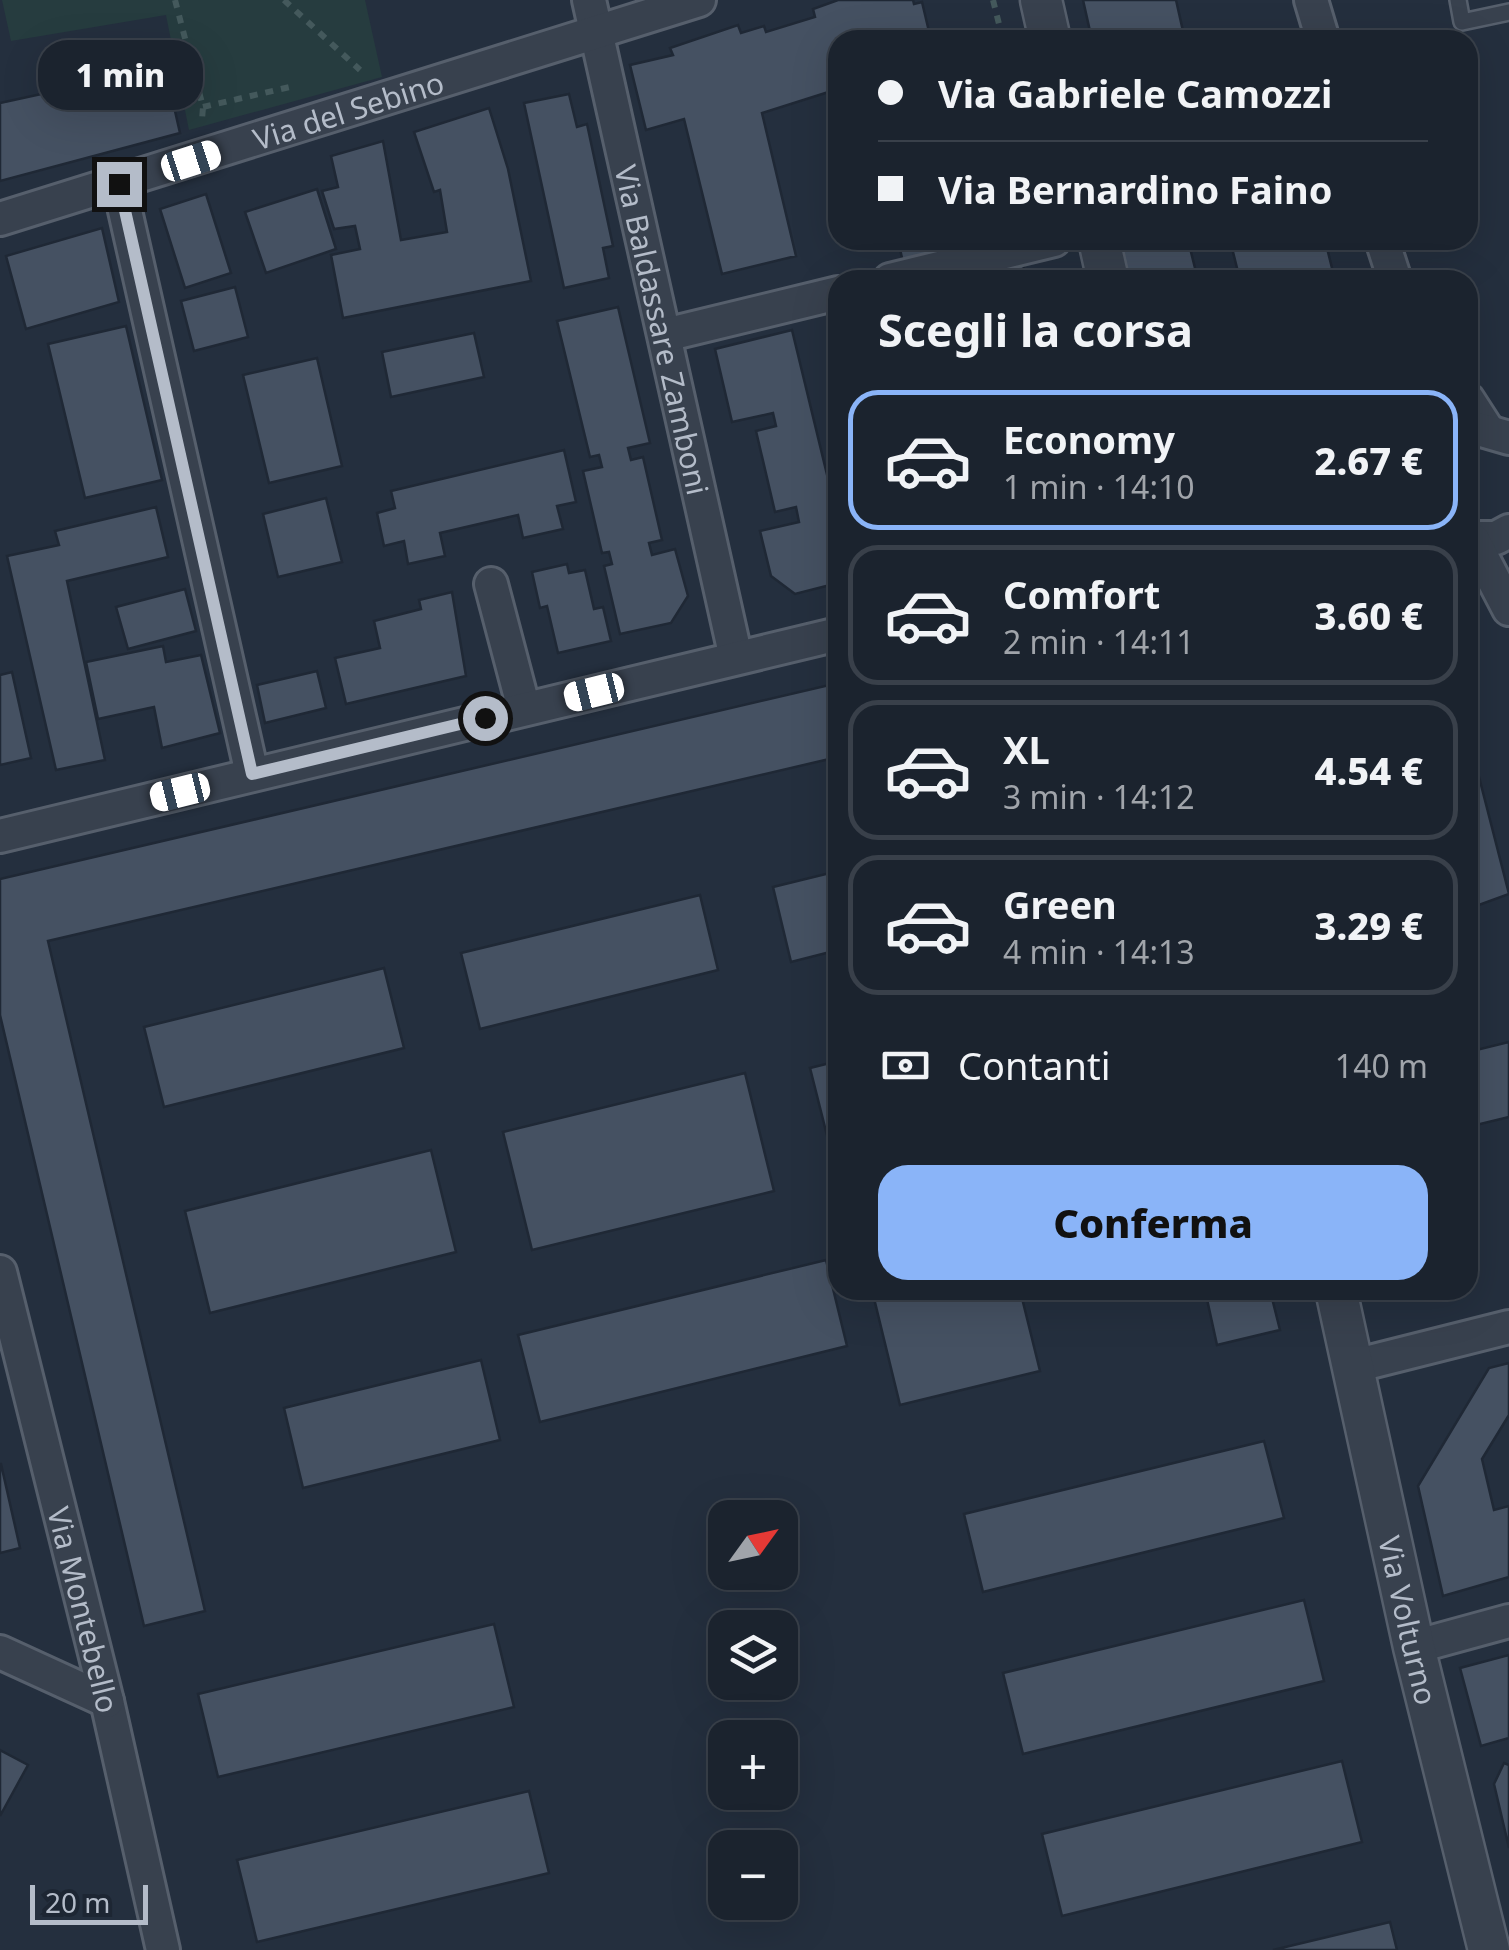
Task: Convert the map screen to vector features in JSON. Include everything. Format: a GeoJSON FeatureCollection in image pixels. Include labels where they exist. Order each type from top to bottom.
{"type":"FeatureCollection","features":[{"type":"Feature","properties":{"kind":"street","name":"Via Baldassare Zamboni"},"geometry":{"type":"LineString","coordinates":[[589,0],[736,658]]}},
{"type":"Feature","properties":{"kind":"street","name":"Via del Sebino"},"geometry":{"type":"LineString","coordinates":[[0,219],[699,0]]}},
{"type":"Feature","properties":{"kind":"street"},"geometry":{"type":"LineString","coordinates":[[1041,0],[1048,30]]}},
{"type":"Feature","properties":{"kind":"street"},"geometry":{"type":"LineString","coordinates":[[1312,0],[1320,30]]}},
{"type":"Feature","properties":{"kind":"street"},"geometry":{"type":"LineString","coordinates":[[119,184],[252,774]]}},
{"type":"Feature","properties":{"kind":"street"},"geometry":{"type":"LineString","coordinates":[[931,270],[1013,250]]}},
{"type":"Feature","properties":{"kind":"street"},"geometry":{"type":"LineString","coordinates":[[666,335],[828,295]]}},
{"type":"Feature","properties":{"kind":"street"},"geometry":{"type":"LineString","coordinates":[[1478,413],[1495,434]]}},
{"type":"Feature","properties":{"kind":"street"},"geometry":{"type":"LineString","coordinates":[[1478,539],[1496,538],[1509,532]]}},
{"type":"Feature","properties":{"kind":"street"},"geometry":{"type":"LineString","coordinates":[[1478,553],[1509,609]]}},
{"type":"Feature","properties":{"kind":"street"},"geometry":{"type":"LineString","coordinates":[[491,584],[524,709]]}},
{"type":"Feature","properties":{"kind":"street"},"geometry":{"type":"LineString","coordinates":[[0,836],[828,636]]}},
{"type":"Feature","properties":{"kind":"street","name":"Via Montebello"},"geometry":{"type":"LineString","coordinates":[[0,1272],[108,1702],[163,1950]]}},
{"type":"Feature","properties":{"kind":"street","name":"Via Volturno"},"geometry":{"type":"LineString","coordinates":[[1338,1300],[1414,1647],[1489,1950]]}},
{"type":"Feature","properties":{"kind":"street"},"geometry":{"type":"LineString","coordinates":[[1354,1366],[1509,1327]]}},
{"type":"Feature","properties":{"kind":"street"},"geometry":{"type":"LineString","coordinates":[[1414,1647],[1509,1621]]}},
{"type":"Feature","properties":{"kind":"street"},"geometry":{"type":"LineString","coordinates":[[0,1652],[108,1702]]}},
{"type":"Feature","properties":{"kind":"lane"},"geometry":{"type":"LineString","coordinates":[[1458,0],[1462,22],[1509,12]]}},
{"type":"Feature","properties":{"kind":"path"},"geometry":{"type":"LineString","coordinates":[[175,0],[203,106],[201,132]]}},
{"type":"Feature","properties":{"kind":"path"},"geometry":{"type":"LineString","coordinates":[[284,0],[360,70],[343,74]]}},
{"type":"Feature","properties":{"kind":"path"},"geometry":{"type":"LineString","coordinates":[[993,0],[1000,30]]}},
{"type":"Feature","properties":{"kind":"path"},"geometry":{"type":"LineString","coordinates":[[203,106],[308,82]]}},
{"type":"Feature","properties":{"kind":"green space"},"geometry":{"type":"Polygon","coordinates":[[[2,0],[365,0],[382,77],[189,130],[166,15],[11,41],[2,0]]]}},
{"type":"Feature","properties":{"kind":"building"},"geometry":{"type":"Polygon","coordinates":[[[838,0],[922,2],[929,30],[828,30],[828,92],[762,113],[796,256],[722,274],[684,119],[646,130],[630,65],[673,55],[670,48],[738,25],[741,33],[764,26],[766,32],[815,17],[813,9],[838,0]]]}},
{"type":"Feature","properties":{"kind":"building"},"geometry":{"type":"Polygon","coordinates":[[[1083,0],[1176,0],[1183,30],[1090,30],[1083,0]]]}},
{"type":"Feature","properties":{"kind":"building"},"geometry":{"type":"Polygon","coordinates":[[[165,67],[180,133],[0,181],[0,103],[165,67]]]}},
{"type":"Feature","properties":{"kind":"building"},"geometry":{"type":"Polygon","coordinates":[[[569,94],[577,127],[587,124],[613,246],[603,248],[609,278],[564,288],[524,103],[569,94]]]}},
{"type":"Feature","properties":{"kind":"building"},"geometry":{"type":"Polygon","coordinates":[[[489,108],[508,169],[531,281],[343,318],[331,255],[360,249],[355,226],[334,229],[322,191],[338,187],[331,156],[383,141],[401,240],[447,232],[440,190],[434,192],[414,132],[489,108]]]}},
{"type":"Feature","properties":{"kind":"building"},"geometry":{"type":"Polygon","coordinates":[[[317,189],[336,249],[266,273],[245,212],[317,189]]]}},
{"type":"Feature","properties":{"kind":"building"},"geometry":{"type":"Polygon","coordinates":[[[206,194],[231,273],[185,288],[160,209],[206,194]]]}},
{"type":"Feature","properties":{"kind":"building"},"geometry":{"type":"Polygon","coordinates":[[[102,228],[119,302],[26,329],[6,256],[102,228]]]}},
{"type":"Feature","properties":{"kind":"building"},"geometry":{"type":"Polygon","coordinates":[[[900,250],[973,251],[904,267],[900,250]]]}},
{"type":"Feature","properties":{"kind":"building"},"geometry":{"type":"Polygon","coordinates":[[[1118,250],[1190,250],[1196,270],[1123,270],[1118,250]]]}},
{"type":"Feature","properties":{"kind":"building"},"geometry":{"type":"Polygon","coordinates":[[[1232,250],[1328,250],[1332,270],[1238,270],[1232,250]]]}},
{"type":"Feature","properties":{"kind":"building"},"geometry":{"type":"Polygon","coordinates":[[[235,287],[248,337],[194,351],[181,301],[235,287]]]}},
{"type":"Feature","properties":{"kind":"building"},"geometry":{"type":"Polygon","coordinates":[[[618,307],[650,443],[628,448],[631,460],[643,457],[662,540],[649,543],[652,555],[675,549],[688,596],[671,623],[620,634],[604,566],[612,564],[609,552],[602,553],[583,471],[602,467],[599,455],[590,457],[557,321],[618,307]]]}},
{"type":"Feature","properties":{"kind":"building"},"geometry":{"type":"Polygon","coordinates":[[[126,326],[162,480],[85,498],[48,344],[126,326]]]}},
{"type":"Feature","properties":{"kind":"building"},"geometry":{"type":"Polygon","coordinates":[[[792,330],[828,479],[828,586],[795,594],[771,576],[760,531],[799,522],[796,507],[775,512],[756,431],[776,426],[773,413],[732,422],[715,349],[792,330]]]}},
{"type":"Feature","properties":{"kind":"building"},"geometry":{"type":"Polygon","coordinates":[[[474,333],[484,377],[391,397],[382,352],[474,333]]]}},
{"type":"Feature","properties":{"kind":"building"},"geometry":{"type":"Polygon","coordinates":[[[317,358],[342,466],[269,483],[243,375],[317,358]]]}},
{"type":"Feature","properties":{"kind":"building"},"geometry":{"type":"Polygon","coordinates":[[[564,450],[576,502],[557,506],[563,529],[523,538],[518,515],[440,533],[445,556],[408,564],[404,541],[384,546],[377,513],[395,508],[391,491],[564,450]]]}},
{"type":"Feature","properties":{"kind":"building"},"geometry":{"type":"Polygon","coordinates":[[[326,498],[342,562],[278,577],[263,514],[326,498]]]}},
{"type":"Feature","properties":{"kind":"building"},"geometry":{"type":"Polygon","coordinates":[[[156,507],[168,557],[67,581],[105,760],[56,770],[7,556],[59,545],[55,531],[156,507]]]}},
{"type":"Feature","properties":{"kind":"building"},"geometry":{"type":"Polygon","coordinates":[[[567,564],[569,573],[585,570],[594,609],[603,607],[611,641],[558,653],[547,606],[540,608],[532,572],[567,564]]]}},
{"type":"Feature","properties":{"kind":"building"},"geometry":{"type":"Polygon","coordinates":[[[185,589],[196,631],[128,649],[116,607],[185,589]]]}},
{"type":"Feature","properties":{"kind":"building"},"geometry":{"type":"Polygon","coordinates":[[[452,592],[466,676],[346,704],[335,658],[380,648],[374,621],[421,609],[419,600],[452,592]]]}},
{"type":"Feature","properties":{"kind":"building"},"geometry":{"type":"Polygon","coordinates":[[[163,646],[166,662],[201,655],[220,733],[162,748],[154,707],[98,719],[86,662],[163,646]]]}},
{"type":"Feature","properties":{"kind":"building"},"geometry":{"type":"Polygon","coordinates":[[[317,671],[326,708],[265,723],[257,685],[317,671]]]}},
{"type":"Feature","properties":{"kind":"building"},"geometry":{"type":"Polygon","coordinates":[[[12,672],[31,758],[0,765],[0,675],[12,672]]]}},
{"type":"Feature","properties":{"kind":"building"},"geometry":{"type":"Polygon","coordinates":[[[828,685],[828,759],[48,941],[205,1611],[144,1626],[0,1015],[0,879],[828,685]]]}},
{"type":"Feature","properties":{"kind":"building"},"geometry":{"type":"Polygon","coordinates":[[[1478,773],[1509,894],[1478,905],[1478,773]]]}},
{"type":"Feature","properties":{"kind":"building"},"geometry":{"type":"Polygon","coordinates":[[[828,873],[828,953],[791,962],[773,887],[828,873]]]}},
{"type":"Feature","properties":{"kind":"building"},"geometry":{"type":"Polygon","coordinates":[[[700,895],[718,970],[480,1029],[461,953],[700,895]]]}},
{"type":"Feature","properties":{"kind":"building"},"geometry":{"type":"Polygon","coordinates":[[[384,968],[404,1048],[164,1107],[144,1027],[384,968]]]}},
{"type":"Feature","properties":{"kind":"building"},"geometry":{"type":"Polygon","coordinates":[[[1509,1042],[1509,1117],[1478,1125],[1478,1050],[1509,1042]]]}},
{"type":"Feature","properties":{"kind":"building"},"geometry":{"type":"Polygon","coordinates":[[[828,1064],[828,1139],[810,1068],[828,1064]]]}},
{"type":"Feature","properties":{"kind":"building"},"geometry":{"type":"Polygon","coordinates":[[[745,1073],[774,1191],[532,1250],[503,1132],[745,1073]]]}},
{"type":"Feature","properties":{"kind":"building"},"geometry":{"type":"Polygon","coordinates":[[[431,1150],[456,1252],[210,1313],[185,1211],[431,1150]]]}},
{"type":"Feature","properties":{"kind":"building"},"geometry":{"type":"Polygon","coordinates":[[[826,1260],[828,1300],[836,1300],[847,1346],[540,1422],[518,1335],[826,1260]]]}},
{"type":"Feature","properties":{"kind":"building"},"geometry":{"type":"Polygon","coordinates":[[[874,1300],[1022,1300],[1040,1371],[900,1405],[874,1300]]]}},
{"type":"Feature","properties":{"kind":"building"},"geometry":{"type":"Polygon","coordinates":[[[1207,1300],[1272,1300],[1280,1330],[1217,1345],[1207,1300]]]}},
{"type":"Feature","properties":{"kind":"building"},"geometry":{"type":"Polygon","coordinates":[[[481,1360],[500,1440],[303,1488],[284,1408],[481,1360]]]}},
{"type":"Feature","properties":{"kind":"building"},"geometry":{"type":"Polygon","coordinates":[[[1509,1363],[1509,1415],[1482,1459],[1494,1510],[1509,1506],[1509,1577],[1443,1596],[1418,1486],[1489,1368],[1509,1363]]]}},
{"type":"Feature","properties":{"kind":"building"},"geometry":{"type":"Polygon","coordinates":[[[1264,1441],[1284,1518],[983,1592],[964,1514],[1264,1441]]]}},
{"type":"Feature","properties":{"kind":"building"},"geometry":{"type":"Polygon","coordinates":[[[0,1464],[20,1548],[0,1553],[0,1464]]]}},
{"type":"Feature","properties":{"kind":"building"},"geometry":{"type":"Polygon","coordinates":[[[1304,1600],[1324,1681],[1023,1754],[1003,1673],[1304,1600]]]}},
{"type":"Feature","properties":{"kind":"building"},"geometry":{"type":"Polygon","coordinates":[[[494,1624],[514,1707],[218,1777],[198,1694],[494,1624]]]}},
{"type":"Feature","properties":{"kind":"building"},"geometry":{"type":"Polygon","coordinates":[[[1509,1655],[1509,1738],[1481,1746],[1460,1668],[1509,1655]]]}},
{"type":"Feature","properties":{"kind":"building"},"geometry":{"type":"Polygon","coordinates":[[[0,1750],[28,1765],[0,1816],[0,1750]]]}},
{"type":"Feature","properties":{"kind":"building"},"geometry":{"type":"Polygon","coordinates":[[[1342,1761],[1362,1842],[1062,1916],[1042,1834],[1342,1761]]]}},
{"type":"Feature","properties":{"kind":"building"},"geometry":{"type":"Polygon","coordinates":[[[1504,1763],[1509,1765],[1509,1848],[1494,1784],[1504,1763]]]}},
{"type":"Feature","properties":{"kind":"building"},"geometry":{"type":"Polygon","coordinates":[[[529,1791],[549,1873],[257,1942],[237,1860],[529,1791]]]}},
{"type":"Feature","properties":{"kind":"building"},"geometry":{"type":"Polygon","coordinates":[[[1390,1922],[1397,1950],[1273,1950],[1390,1922]]]}},
{"type":"Feature","properties":{"kind":"route"},"geometry":{"type":"LineString","coordinates":[[119,184],[252,774],[485,718]]}}]}
